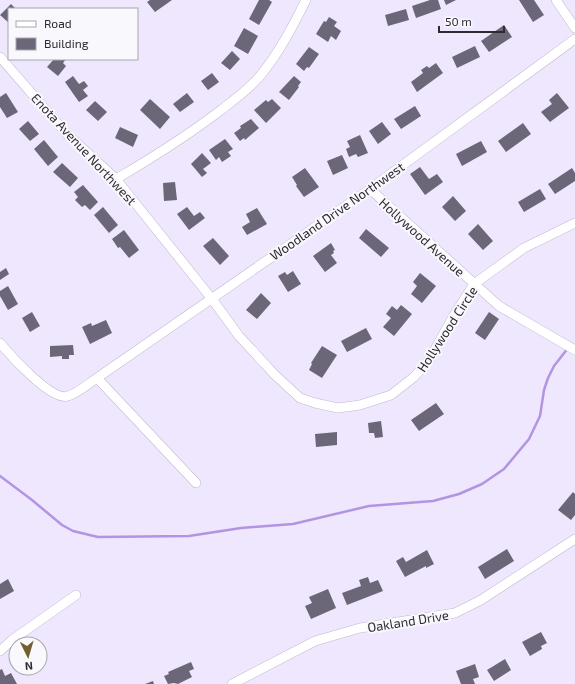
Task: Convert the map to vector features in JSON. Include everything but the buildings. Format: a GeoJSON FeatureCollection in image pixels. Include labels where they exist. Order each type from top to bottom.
{"type":"FeatureCollection","features":[{"type":"Feature","properties":{"kind":"street"},"geometry":{"type":"LineString","coordinates":[[116,179],[198,128],[237,98],[260,77],[288,34],[306,0]]}},
{"type":"Feature","properties":{"kind":"street"},"geometry":{"type":"LineString","coordinates":[[556,0],[575,28]]}},
{"type":"Feature","properties":{"kind":"street","name":"Woodland Drive Northwest"},"geometry":{"type":"LineString","coordinates":[[0,343],[11,356],[41,384],[57,396],[67,397],[97,378],[370,189],[575,39]]}},
{"type":"Feature","properties":{"kind":"street","name":"Enota Avenue Northwest"},"geometry":{"type":"LineString","coordinates":[[0,57],[66,133],[116,179],[212,299]]}},
{"type":"Feature","properties":{"kind":"street","name":"Hollywood Avenue"},"geometry":{"type":"LineString","coordinates":[[370,189],[499,306],[575,350]]}},
{"type":"Feature","properties":{"kind":"street","name":"Hollywood Circle"},"geometry":{"type":"LineString","coordinates":[[212,299],[239,336],[275,375],[300,398],[338,408],[360,405],[391,395],[414,378],[429,360],[453,317],[474,284],[524,248],[575,223]]}},
{"type":"Feature","properties":{"kind":"street"},"geometry":{"type":"LineString","coordinates":[[97,378],[196,483]]}},
{"type":"Feature","properties":{"kind":"street","name":"Oakland Drive"},"geometry":{"type":"LineString","coordinates":[[232,684],[315,641],[360,628],[455,613],[482,600],[575,539]]}},
{"type":"Feature","properties":{"kind":"street"},"geometry":{"type":"LineString","coordinates":[[0,651],[12,640],[76,595]]}},
{"type":"Feature","properties":{"kind":"waterway"},"geometry":{"type":"LineString","coordinates":[[0,476],[62,525],[73,531],[98,537],[189,536],[241,528],[293,524],[369,506],[433,501],[459,494],[482,484],[504,469],[529,439],[540,416],[544,390],[548,378],[554,366],[568,348]]}}]}
